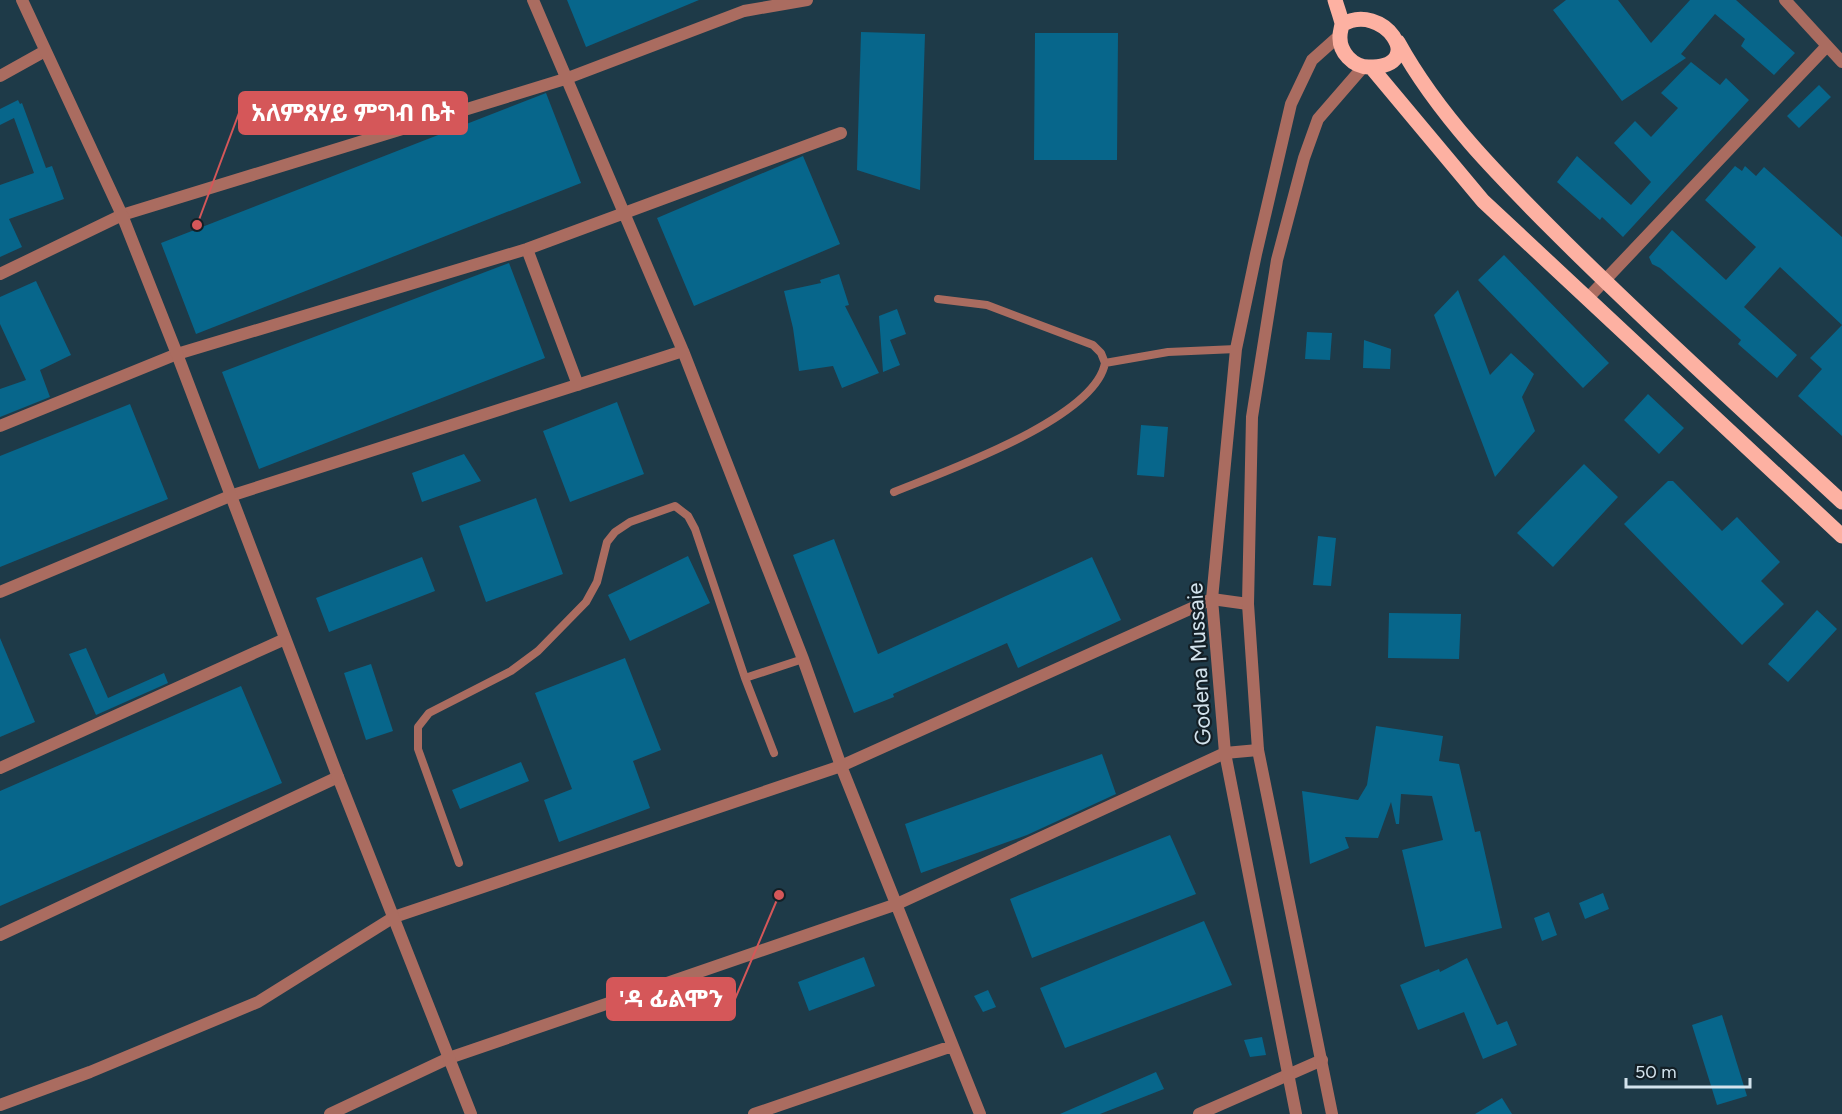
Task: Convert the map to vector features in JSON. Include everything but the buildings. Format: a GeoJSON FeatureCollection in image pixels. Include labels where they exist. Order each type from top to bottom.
{"type":"FeatureCollection","features":[{"type":"Feature","properties":{"kind":"main road"},"geometry":{"type":"LineString","coordinates":[[1335,0],[1343,52],[1349,58],[1367,67],[1484,201],[1842,536]]}},
{"type":"Feature","properties":{"kind":"main road"},"geometry":{"type":"LineString","coordinates":[[1341,30],[1356,11],[1365,8],[1389,14],[1398,30],[1398,42],[1389,59],[1367,67]]}},
{"type":"Feature","properties":{"kind":"main road"},"geometry":{"type":"LineString","coordinates":[[1398,42],[1424,85],[1502,180],[1605,282],[1842,502]]}},
{"type":"Feature","properties":{"kind":"main road"},"geometry":{"type":"LineString","coordinates":[[1484,201],[1502,180]]}},
{"type":"Feature","properties":{"kind":"main road"},"geometry":{"type":"LineString","coordinates":[[1648,354],[1664,337]]}},
{"type":"Feature","properties":{"kind":"main road"},"geometry":{"type":"LineString","coordinates":[[1760,459],[1776,441]]}},
{"type":"Feature","properties":{"kind":"street"},"geometry":{"type":"LineString","coordinates":[[22,0],[122,215],[338,777],[471,1114]]}},
{"type":"Feature","properties":{"kind":"street"},"geometry":{"type":"LineString","coordinates":[[533,0],[683,351],[803,659],[841,766],[980,1114]]}},
{"type":"Feature","properties":{"kind":"street"},"geometry":{"type":"LineString","coordinates":[[0,274],[122,215],[565,79],[744,11],[807,0]]}},
{"type":"Feature","properties":{"kind":"street"},"geometry":{"type":"LineString","coordinates":[[1785,0],[1842,62]]}},
{"type":"Feature","properties":{"kind":"street","name":"Godena Mussaie"},"geometry":{"type":"LineString","coordinates":[[1296,1114],[1225,753],[1212,599],[1236,349],[1256,254],[1291,104],[1312,60],[1341,30]]}},
{"type":"Feature","properties":{"kind":"street"},"geometry":{"type":"LineString","coordinates":[[1588,298],[1826,47]]}},
{"type":"Feature","properties":{"kind":"street"},"geometry":{"type":"LineString","coordinates":[[0,76],[45,51]]}},
{"type":"Feature","properties":{"kind":"street"},"geometry":{"type":"LineString","coordinates":[[1332,1114],[1258,750],[1248,604],[1252,417],[1277,260],[1304,159],[1318,119],[1367,67]]}},
{"type":"Feature","properties":{"kind":"street"},"geometry":{"type":"LineString","coordinates":[[0,426],[177,354],[527,249],[841,133]]}},
{"type":"Feature","properties":{"kind":"street"},"geometry":{"type":"LineString","coordinates":[[527,249],[578,385]]}},
{"type":"Feature","properties":{"kind":"street"},"geometry":{"type":"LineString","coordinates":[[1256,254],[1277,260]]}},
{"type":"Feature","properties":{"kind":"street"},"geometry":{"type":"LineString","coordinates":[[0,592],[230,496],[683,351]]}},
{"type":"Feature","properties":{"kind":"street"},"geometry":{"type":"LineString","coordinates":[[0,1105],[90,1072],[258,1002],[394,917],[841,766],[1212,599],[1248,604]]}},
{"type":"Feature","properties":{"kind":"street"},"geometry":{"type":"LineString","coordinates":[[0,768],[285,639]]}},
{"type":"Feature","properties":{"kind":"street"},"geometry":{"type":"LineString","coordinates":[[330,1114],[449,1058],[897,904],[1225,753],[1258,750]]}},
{"type":"Feature","properties":{"kind":"street"},"geometry":{"type":"LineString","coordinates":[[0,935],[338,777]]}},
{"type":"Feature","properties":{"kind":"street"},"geometry":{"type":"LineString","coordinates":[[754,1114],[952,1046]]}},
{"type":"Feature","properties":{"kind":"street"},"geometry":{"type":"LineString","coordinates":[[1199,1114],[1288,1077],[1322,1060]]}},
{"type":"Feature","properties":{"kind":"lane"},"geometry":{"type":"LineString","coordinates":[[894,492],[998,450],[1043,424],[1082,399],[1099,381],[1105,363],[1101,353],[1093,345],[987,305],[938,299]]}},
{"type":"Feature","properties":{"kind":"lane"},"geometry":{"type":"LineString","coordinates":[[1105,363],[1168,352],[1236,349]]}},
{"type":"Feature","properties":{"kind":"lane"},"geometry":{"type":"LineString","coordinates":[[459,863],[418,749],[418,727],[429,713],[511,671],[553,636],[586,602],[597,582],[607,542],[630,522],[675,506],[687,516],[695,529],[745,678],[774,753]]}},
{"type":"Feature","properties":{"kind":"lane"},"geometry":{"type":"LineString","coordinates":[[745,678],[803,659]]}},
{"type":"Feature","properties":{"kind":"place","name":"አለምጸሃይ ምግብ ቤት"},"geometry":{"type":"Point","coordinates":[197,225]}},
{"type":"Feature","properties":{"kind":"place","name":"'ዳ ፊልሞን"},"geometry":{"type":"Point","coordinates":[779,895]}}]}
